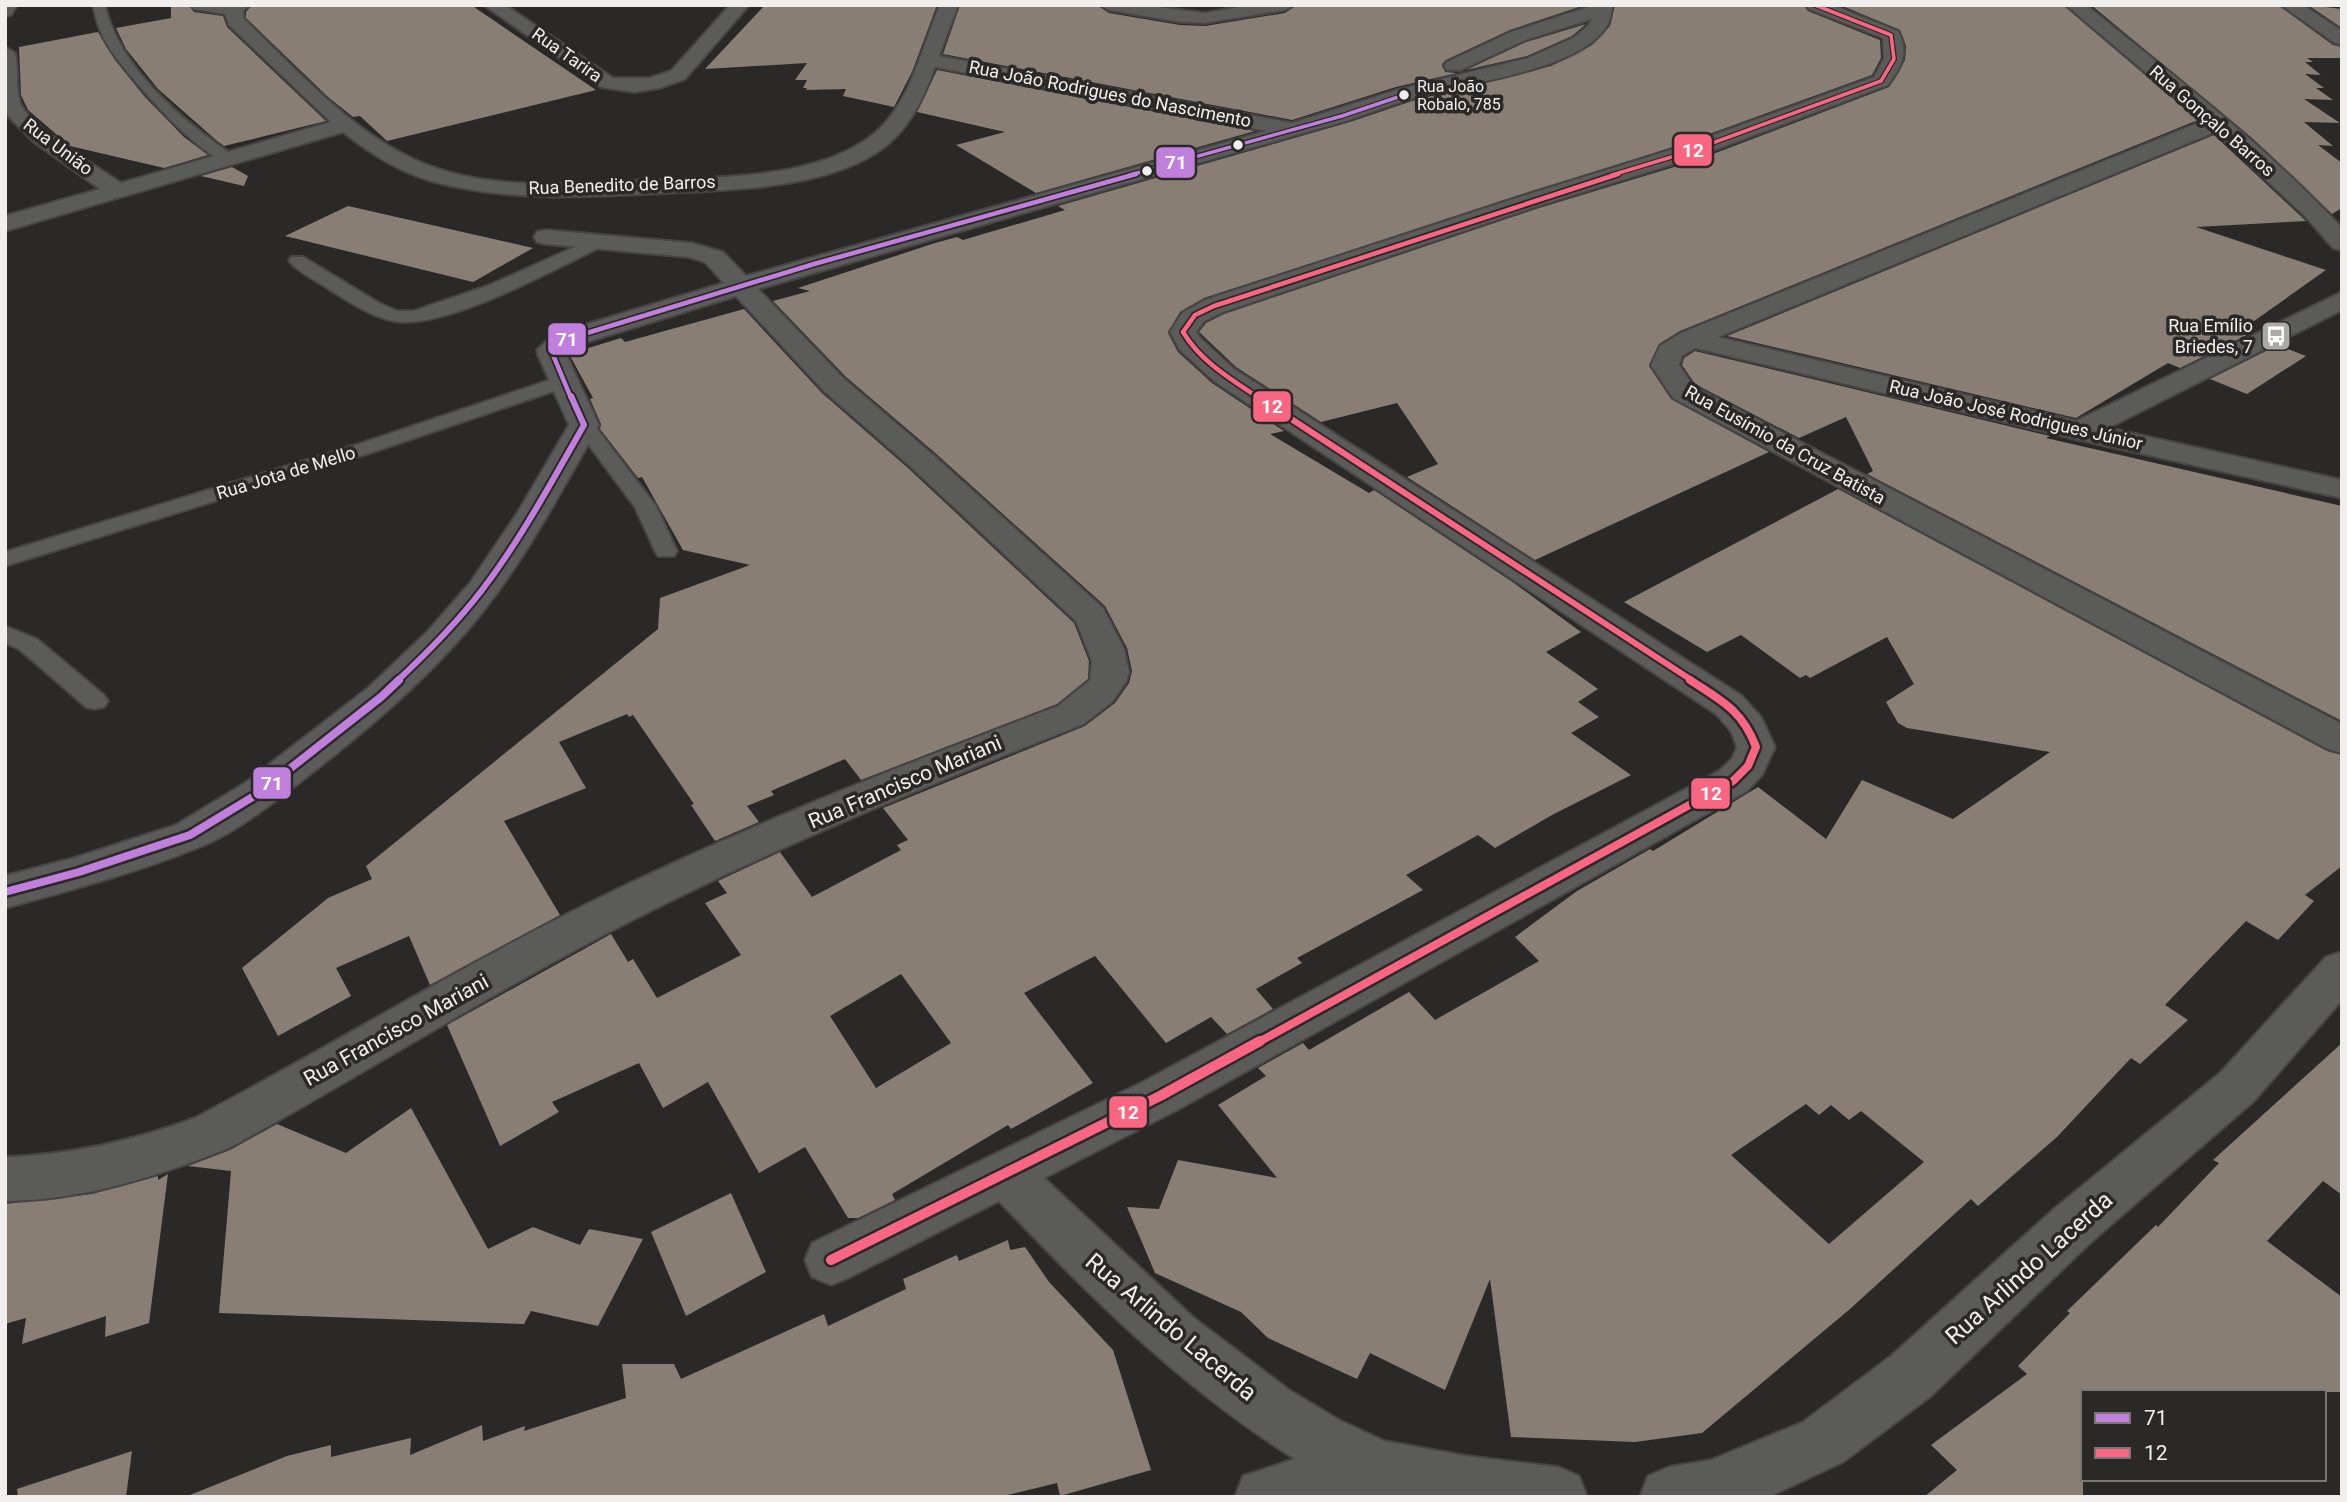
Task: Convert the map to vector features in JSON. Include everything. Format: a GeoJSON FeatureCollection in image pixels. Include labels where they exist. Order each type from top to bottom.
{"type":"FeatureCollection","features":[{"type":"Feature","properties":{"kind":"street"},"geometry":{"type":"LineString","coordinates":[[5,11],[8,5]]}},
{"type":"Feature","properties":{"kind":"street"},"geometry":{"type":"LineString","coordinates":[[200,5],[237,7]]}},
{"type":"Feature","properties":{"kind":"street","name":"Rua Tarira"},"geometry":{"type":"LineString","coordinates":[[493,5],[519,11],[608,83],[634,86],[665,82],[678,75],[740,5]]}},
{"type":"Feature","properties":{"kind":"street","name":"Rua Benedito de Barros"},"geometry":{"type":"LineString","coordinates":[[237,7],[235,21],[347,124],[399,161],[446,178],[508,188],[580,190],[739,180],[832,165],[874,145],[897,122],[929,60],[949,5]]}},
{"type":"Feature","properties":{"kind":"street"},"geometry":{"type":"LineString","coordinates":[[1109,5],[1180,17],[1205,18],[1286,5]]}},
{"type":"Feature","properties":{"kind":"street"},"geometry":{"type":"LineString","coordinates":[[1815,5],[1891,35]]}},
{"type":"Feature","properties":{"kind":"street"},"geometry":{"type":"LineString","coordinates":[[831,1260],[1160,1096],[1733,781],[1748,766],[1756,747],[1748,726],[1729,705],[1224,375],[1190,344],[1183,332],[1187,321],[1198,312],[1214,306],[1530,201],[1688,152],[1873,86],[1881,81],[1894,63],[1897,50],[1891,35],[1865,5]]}},
{"type":"Feature","properties":{"kind":"street","name":"Rua Gonçalo Barros"},"geometry":{"type":"LineString","coordinates":[[2075,5],[2218,123],[2313,211],[2342,243]]}},
{"type":"Feature","properties":{"kind":"street"},"geometry":{"type":"LineString","coordinates":[[2290,5],[2342,39]]}},
{"type":"Feature","properties":{"kind":"street"},"geometry":{"type":"LineString","coordinates":[[1412,92],[1460,63],[1518,36],[1602,8]]}},
{"type":"Feature","properties":{"kind":"street"},"geometry":{"type":"LineString","coordinates":[[5,892],[105,864],[190,835],[259,793],[319,748],[391,688],[440,640],[482,590],[534,512],[584,425],[551,350],[564,340],[743,285],[1342,116],[1412,92],[1514,68],[1543,58],[1592,34],[1598,27],[1602,8]]}},
{"type":"Feature","properties":{"kind":"street","name":"Rua União"},"geometry":{"type":"LineString","coordinates":[[5,53],[10,102],[15,114],[74,161],[118,191]]}},
{"type":"Feature","properties":{"kind":"street","name":"Rua João Rodrigues do Nascimento"},"geometry":{"type":"LineString","coordinates":[[929,60],[1292,129]]}},
{"type":"Feature","properties":{"kind":"street","name":"Rua Eusímio da Cruz Batista"},"geometry":{"type":"LineString","coordinates":[[2218,123],[1692,339],[1670,352],[1665,365],[1683,392],[2342,740]]}},
{"type":"Feature","properties":{"kind":"street"},"geometry":{"type":"LineString","coordinates":[[5,224],[347,124]]}},
{"type":"Feature","properties":{"kind":"street","name":"Rua Francisco Mariani"},"geometry":{"type":"LineString","coordinates":[[5,1179],[33,1180],[98,1168],[173,1148],[212,1133],[433,1007],[601,917],[782,833],[1071,715],[1106,690],[1112,670],[1108,649],[1091,616],[921,460],[834,385],[714,257],[703,253],[546,237]]}},
{"type":"Feature","properties":{"kind":"street"},"geometry":{"type":"LineString","coordinates":[[2080,431],[2342,300]]}},
{"type":"Feature","properties":{"kind":"street","name":"Rua João José Rodrigues Júnior"},"geometry":{"type":"LineString","coordinates":[[1692,339],[2080,431],[2342,489]]}},
{"type":"Feature","properties":{"kind":"street","name":"Rua Arlindo Lacerda"},"geometry":{"type":"LineString","coordinates":[[1669,1497],[1711,1490],[1823,1442],[1911,1377],[2072,1226],[2237,1087],[2342,969]]}},
{"type":"Feature","properties":{"kind":"street","name":"Rua Arlindo Lacerda"},"geometry":{"type":"LineString","coordinates":[[1006,1174],[1098,1268],[1232,1385],[1304,1431],[1371,1466],[1456,1486],[1558,1497]]}},
{"type":"Feature","properties":{"kind":"street"},"geometry":{"type":"LineString","coordinates":[[1264,1497],[1371,1466]]}},
{"type":"Feature","properties":{"kind":"lane"},"geometry":{"type":"LineString","coordinates":[[99,5],[105,29],[146,88],[211,148],[229,159]]}},
{"type":"Feature","properties":{"kind":"lane"},"geometry":{"type":"LineString","coordinates":[[298,261],[383,312],[399,317],[429,314],[522,278],[597,242]]}},
{"type":"Feature","properties":{"kind":"lane","name":"Rua Jota de Mello"},"geometry":{"type":"LineString","coordinates":[[5,559],[366,448],[558,370]]}},
{"type":"Feature","properties":{"kind":"lane"},"geometry":{"type":"LineString","coordinates":[[584,425],[645,506],[666,551]]}},
{"type":"Feature","properties":{"kind":"lane"},"geometry":{"type":"LineString","coordinates":[[5,634],[29,643],[95,701]]}},
{"type":"Feature","properties":{"kind":"building"},"geometry":{"type":"Polygon","coordinates":[[[171,5],[189,5],[194,12],[223,16],[227,27],[326,121],[224,146],[158,89],[126,49],[116,28],[171,18],[171,5]]]}},
{"type":"Feature","properties":{"kind":"building"},"geometry":{"type":"Polygon","coordinates":[[[471,5],[596,90],[387,141],[360,116],[353,117],[328,97],[246,18],[246,12],[251,6],[471,5]]]}},
{"type":"Feature","properties":{"kind":"building"},"geometry":{"type":"Polygon","coordinates":[[[765,5],[937,5],[912,72],[894,107],[843,96],[846,89],[806,90],[807,88],[803,88],[807,80],[795,80],[807,63],[705,69],[765,5]]]}},
{"type":"Feature","properties":{"kind":"building"},"geometry":{"type":"Polygon","coordinates":[[[960,5],[1097,5],[1109,13],[1180,25],[1205,26],[1285,13],[1297,5],[1585,5],[1510,30],[1442,64],[1445,72],[1457,73],[1396,87],[1292,120],[943,54],[960,5]]]}},
{"type":"Feature","properties":{"kind":"building"},"geometry":{"type":"Polygon","coordinates":[[[1615,5],[1804,5],[1808,11],[1880,40],[1881,58],[1872,75],[1679,145],[1204,298],[1180,312],[1168,333],[1178,352],[1212,383],[1284,431],[1270,434],[1369,493],[1374,490],[1514,583],[1581,632],[1546,652],[1598,689],[1578,702],[1599,717],[1571,733],[1631,775],[1552,815],[1495,848],[1478,835],[1406,875],[1423,890],[1297,958],[1302,963],[1256,989],[1273,1009],[1227,1034],[1211,1017],[1166,1043],[1095,956],[1024,993],[1093,1083],[1011,1129],[1008,1125],[892,1194],[895,1200],[858,1218],[848,1218],[805,1147],[759,1173],[708,1082],[663,1108],[639,1063],[552,1102],[559,1112],[500,1146],[447,1025],[611,934],[628,962],[633,959],[657,998],[741,955],[705,903],[727,893],[718,881],[780,852],[812,897],[901,850],[897,845],[908,840],[883,808],[1085,726],[1115,703],[1129,683],[1132,671],[1127,648],[1105,606],[934,452],[846,377],[773,301],[810,291],[798,288],[935,243],[957,237],[963,240],[1065,210],[1058,206],[1350,122],[1415,100],[1551,66],[1592,45],[1610,26],[1615,5]],[[901,974],[830,1016],[876,1088],[951,1043],[901,974]]]}},
{"type":"Feature","properties":{"kind":"building"},"geometry":{"type":"Polygon","coordinates":[[[1840,5],[2063,5],[2198,120],[1680,331],[1659,344],[1649,366],[1671,399],[1769,452],[1535,560],[1407,477],[1438,464],[1397,403],[1321,422],[1236,367],[1199,332],[1206,323],[1224,314],[1539,208],[1697,160],[1889,87],[1905,60],[1906,46],[1900,30],[1840,5]]]}},
{"type":"Feature","properties":{"kind":"building"},"geometry":{"type":"Polygon","coordinates":[[[2091,5],[2278,5],[2333,45],[2342,47],[2342,58],[2307,58],[2313,62],[2305,62],[2321,75],[2305,74],[2324,88],[2316,88],[2333,100],[2304,99],[2340,123],[2304,122],[2333,146],[2318,145],[2342,163],[2342,208],[2332,214],[2252,138],[2091,5]]]}},
{"type":"Feature","properties":{"kind":"building"},"geometry":{"type":"Polygon","coordinates":[[[2308,5],[2342,9],[2342,28],[2308,5]]]}},
{"type":"Feature","properties":{"kind":"building"},"geometry":{"type":"Polygon","coordinates":[[[1586,24],[1572,36],[1527,56],[1466,70],[1526,42],[1586,24]]]}},
{"type":"Feature","properties":{"kind":"building"},"geometry":{"type":"Polygon","coordinates":[[[98,32],[115,60],[145,97],[184,137],[208,155],[164,168],[70,146],[28,110],[21,95],[19,47],[98,32]]]}},
{"type":"Feature","properties":{"kind":"building"},"geometry":{"type":"Polygon","coordinates":[[[937,70],[1255,131],[1036,193],[956,145],[1005,132],[917,112],[937,70]]]}},
{"type":"Feature","properties":{"kind":"building"},"geometry":{"type":"Polygon","coordinates":[[[2214,135],[2306,221],[2196,227],[2326,270],[2240,331],[2249,334],[2180,368],[2168,363],[2076,418],[1727,336],[2214,135]]]}},
{"type":"Feature","properties":{"kind":"building"},"geometry":{"type":"Polygon","coordinates":[[[232,167],[248,176],[244,186],[201,176],[232,167]]]}},
{"type":"Feature","properties":{"kind":"building"},"geometry":{"type":"Polygon","coordinates":[[[348,206],[533,248],[473,282],[285,236],[348,206]]]}},
{"type":"Feature","properties":{"kind":"building"},"geometry":{"type":"Polygon","coordinates":[[[744,309],[822,393],[908,468],[1074,623],[1089,661],[1088,679],[1057,704],[861,780],[845,759],[771,791],[774,795],[747,806],[759,822],[715,841],[691,805],[694,804],[633,715],[629,717],[627,714],[559,742],[586,788],[504,821],[560,915],[430,985],[409,936],[336,968],[351,996],[278,1036],[242,968],[328,898],[372,879],[366,866],[658,629],[660,598],[750,565],[683,550],[642,477],[638,478],[600,429],[601,424],[590,399],[593,398],[569,354],[621,338],[625,342],[744,309]]]}},
{"type":"Feature","properties":{"kind":"building"},"geometry":{"type":"Polygon","coordinates":[[[2278,345],[2306,356],[2247,394],[2210,379],[2278,345]]]}},
{"type":"Feature","properties":{"kind":"building"},"geometry":{"type":"Polygon","coordinates":[[[1695,351],[2050,436],[2046,438],[2342,506],[2342,721],[1867,474],[1873,471],[1846,417],[1799,438],[1695,384],[1682,365],[1684,358],[1695,351]]]}},
{"type":"Feature","properties":{"kind":"building"},"geometry":{"type":"Polygon","coordinates":[[[1838,489],[2327,751],[2342,755],[2342,866],[2305,895],[2314,901],[2278,940],[2246,921],[2165,1005],[2188,1020],[2140,1064],[2131,1058],[2057,1137],[1978,1206],[1971,1199],[1850,1309],[1702,1433],[1635,1442],[1511,1437],[1490,1279],[1445,1390],[1370,1353],[1357,1379],[1268,1338],[1241,1312],[1155,1273],[1127,1207],[1159,1209],[1178,1160],[1277,1178],[1218,1105],[1266,1076],[1258,1068],[1303,1043],[1309,1050],[1409,992],[1435,1020],[1539,961],[1515,937],[1577,891],[1650,849],[1653,851],[1758,787],[1826,839],[1862,780],[1953,819],[2050,752],[1907,728],[1898,723],[1886,702],[1914,684],[1887,637],[1810,678],[1806,675],[1800,678],[1741,635],[1707,652],[1624,602],[1838,489]],[[1806,1104],[1731,1155],[1829,1244],[1924,1162],[1861,1111],[1849,1120],[1831,1105],[1819,1115],[1806,1104]]]}},
{"type":"Feature","properties":{"kind":"building"},"geometry":{"type":"Polygon","coordinates":[[[2342,1043],[2342,1195],[2323,1181],[2267,1241],[2342,1297],[2342,1392],[2081,1390],[2083,1497],[1924,1497],[1957,1470],[1931,1445],[2027,1374],[2018,1366],[2070,1313],[2067,1311],[2156,1225],[2158,1227],[2219,1163],[2213,1160],[2342,1043]]]}},
{"type":"Feature","properties":{"kind":"building"},"geometry":{"type":"Polygon","coordinates":[[[411,1108],[488,1249],[533,1227],[580,1245],[589,1229],[643,1239],[598,1326],[531,1311],[524,1324],[219,1313],[231,1171],[188,1166],[230,1150],[277,1124],[346,1153],[411,1108]]]}},
{"type":"Feature","properties":{"kind":"building"},"geometry":{"type":"Polygon","coordinates":[[[168,1174],[149,1323],[105,1337],[106,1316],[22,1344],[26,1318],[5,1324],[5,1204],[92,1194],[158,1176],[158,1180],[168,1174]]]}},
{"type":"Feature","properties":{"kind":"building"},"geometry":{"type":"Polygon","coordinates":[[[731,1193],[766,1272],[686,1316],[651,1232],[731,1193]]]}},
{"type":"Feature","properties":{"kind":"building"},"geometry":{"type":"Polygon","coordinates":[[[1008,1240],[1010,1250],[1025,1247],[1049,1282],[1113,1350],[1151,1470],[1060,1496],[1057,1483],[999,1497],[190,1495],[287,1456],[331,1445],[331,1457],[411,1438],[410,1455],[482,1425],[483,1441],[525,1426],[524,1431],[626,1398],[622,1364],[674,1364],[681,1379],[824,1314],[828,1326],[906,1289],[903,1279],[957,1255],[959,1261],[1008,1240]]]}},
{"type":"Feature","properties":{"kind":"building"},"geometry":{"type":"Polygon","coordinates":[[[132,1451],[126,1497],[18,1497],[17,1489],[132,1451]]]}},
{"type":"Feature","properties":{"kind":"transit line","name":"12"},"geometry":{"type":"LineString","coordinates":[[831,1260],[1160,1096],[1733,781],[1748,766],[1756,747],[1748,726],[1729,705],[1224,375],[1190,344],[1183,332],[1195,315],[1214,306],[1530,201],[1688,152],[1881,81],[1894,59],[1895,48],[1891,35],[1815,5]]}},
{"type":"Feature","properties":{"kind":"transit line","name":"71"},"geometry":{"type":"LineString","coordinates":[[5,892],[79,872],[190,835],[259,793],[308,756],[381,697],[440,640],[482,590],[534,512],[584,425],[552,355],[551,350],[564,340],[814,264],[1342,116],[1404,95]]}},
{"type":"Feature","properties":{"kind":"place","name":"Rua João Robalo, 785"},"geometry":{"type":"Point","coordinates":[1404,95]}},
{"type":"Feature","properties":{"kind":"place","name":"Rua Emílio Briedes, 7"},"geometry":{"type":"Point","coordinates":[2276,336]}}]}
